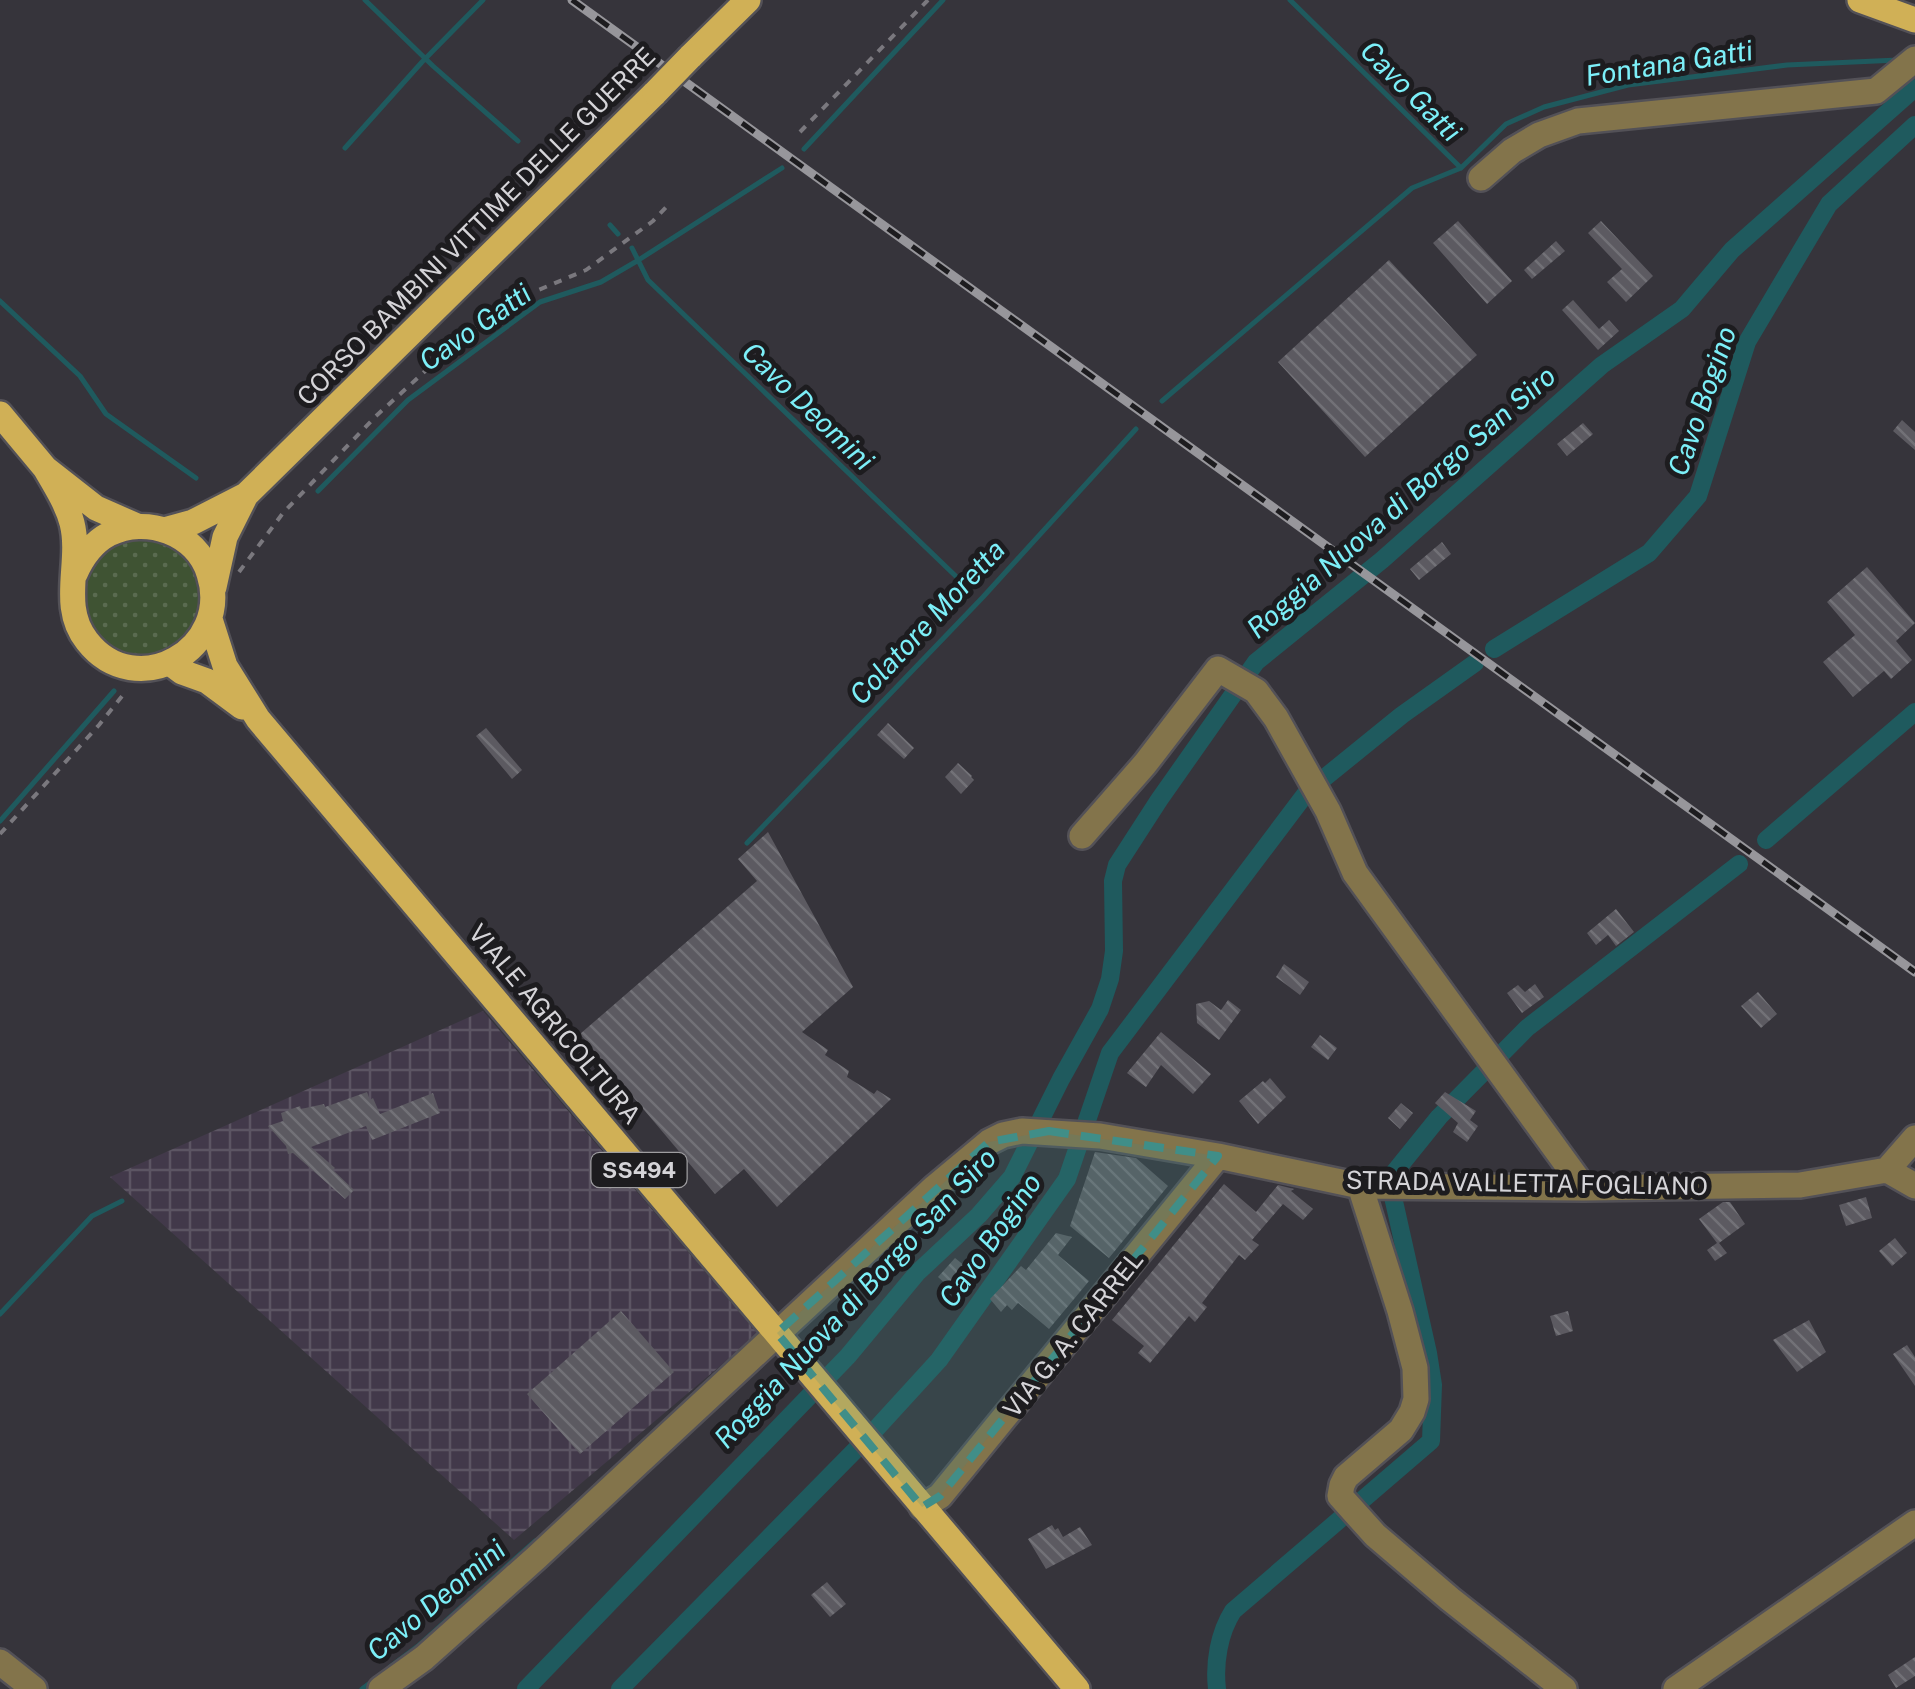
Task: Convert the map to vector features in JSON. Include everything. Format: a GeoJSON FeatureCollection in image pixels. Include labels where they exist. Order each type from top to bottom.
{"type":"FeatureCollection","features":[{"type":"Feature","properties":{"kind":"main road","name":"CORSO BAMBINI VITTIME DELLE GUERRE"},"geometry":{"type":"LineString","coordinates":[[164,530],[192,522],[246,495],[748,0]]}},
{"type":"Feature","properties":{"kind":"main road"},"geometry":{"type":"LineString","coordinates":[[1860,0],[1915,20]]}},
{"type":"Feature","properties":{"kind":"main road","name":"VIALE AGRICOLTURA"},"geometry":{"type":"LineString","coordinates":[[0,414],[46,468],[96,508],[137,526],[164,530]]}},
{"type":"Feature","properties":{"kind":"main road","name":"VIALE AGRICOLTURA"},"geometry":{"type":"LineString","coordinates":[[46,468],[72,522],[75,574],[71,602],[86,641],[107,659],[132,668],[158,666],[207,681],[258,719]]}},
{"type":"Feature","properties":{"kind":"main road","name":"CORSO BAMBINI VITTIME DELLE GUERRE"},"geometry":{"type":"LineString","coordinates":[[213,592],[226,537],[246,495]]}},
{"type":"Feature","properties":{"kind":"main road"},"geometry":{"type":"LineString","coordinates":[[75,574],[88,550],[98,541],[137,526]]}},
{"type":"Feature","properties":{"kind":"main road"},"geometry":{"type":"LineString","coordinates":[[164,530],[198,554],[210,575],[213,592]]}},
{"type":"Feature","properties":{"kind":"main road","name":"VIALE AGRICOLTURA"},"geometry":{"type":"LineString","coordinates":[[213,592],[210,619],[225,666],[258,719],[1077,1689]]}},
{"type":"Feature","properties":{"kind":"main road"},"geometry":{"type":"LineString","coordinates":[[158,666],[196,644],[210,619]]}},
{"type":"Feature","properties":{"kind":"street"},"geometry":{"type":"LineString","coordinates":[[1481,178],[1512,151],[1539,135],[1578,121],[1876,91],[1915,59]]}},
{"type":"Feature","properties":{"kind":"street"},"geometry":{"type":"LineString","coordinates":[[1082,836],[1218,669],[1256,691],[1276,718],[1314,787],[1356,874],[1584,1188]]}},
{"type":"Feature","properties":{"kind":"street","name":"STRADA VALLETTA FOGLIANO"},"geometry":{"type":"LineString","coordinates":[[381,1689],[424,1658],[509,1582],[934,1187],[989,1142],[1003,1136],[1038,1131],[1083,1134],[1367,1186],[1800,1185],[1887,1170]]}},
{"type":"Feature","properties":{"kind":"street"},"geometry":{"type":"LineString","coordinates":[[1915,1138],[1887,1170],[1915,1186]]}},
{"type":"Feature","properties":{"kind":"street","name":"VIA G. A. CARREL"},"geometry":{"type":"LineString","coordinates":[[922,1507],[940,1496],[1218,1156]]}},
{"type":"Feature","properties":{"kind":"street"},"geometry":{"type":"LineString","coordinates":[[1367,1186],[1415,1368],[1416,1399],[1401,1430],[1346,1478],[1340,1496],[1375,1535],[1564,1689]]}},
{"type":"Feature","properties":{"kind":"street"},"geometry":{"type":"LineString","coordinates":[[1676,1689],[1915,1523]]}},
{"type":"Feature","properties":{"kind":"street"},"geometry":{"type":"LineString","coordinates":[[0,1662],[34,1689]]}},
{"type":"Feature","properties":{"kind":"path"},"geometry":{"type":"LineString","coordinates":[[800,132],[928,0]]}},
{"type":"Feature","properties":{"kind":"path"},"geometry":{"type":"LineString","coordinates":[[213,592],[229,584],[283,513],[376,416],[456,343],[510,302],[586,270],[653,221],[671,202]]}},
{"type":"Feature","properties":{"kind":"path"},"geometry":{"type":"LineString","coordinates":[[0,834],[158,666]]}},
{"type":"Feature","properties":{"kind":"highlighted area"},"geometry":{"type":"Polygon","coordinates":[[[1049,1131],[1218,1156],[940,1496],[922,1507],[777,1333],[989,1142],[1049,1131]]]}},
{"type":"Feature","properties":{"kind":"shaded area"},"geometry":{"type":"Polygon","coordinates":[[[483,1011],[758,1334],[514,1540],[110,1177],[483,1011]]]}},
{"type":"Feature","properties":{"kind":"green space"},"geometry":{"type":"Polygon","coordinates":[[[143,537],[166,542],[185,554],[197,573],[202,596],[197,619],[185,638],[166,650],[143,655],[120,650],[101,638],[89,619],[84,596],[89,573],[101,554],[120,542],[143,537]]]}},
{"type":"Feature","properties":{"kind":"building"},"geometry":{"type":"Polygon","coordinates":[[[1458,221],[1512,281],[1487,304],[1433,243],[1458,221]]]}},
{"type":"Feature","properties":{"kind":"building"},"geometry":{"type":"Polygon","coordinates":[[[1601,221],[1653,276],[1626,302],[1607,282],[1622,269],[1588,233],[1601,221]]]}},
{"type":"Feature","properties":{"kind":"building"},"geometry":{"type":"Polygon","coordinates":[[[1556,241],[1565,251],[1532,279],[1524,270],[1556,241]]]}},
{"type":"Feature","properties":{"kind":"building"},"geometry":{"type":"Polygon","coordinates":[[[1389,260],[1477,355],[1365,457],[1278,362],[1389,260]]]}},
{"type":"Feature","properties":{"kind":"building"},"geometry":{"type":"Polygon","coordinates":[[[1573,300],[1599,329],[1609,320],[1619,331],[1598,350],[1562,310],[1573,300]]]}},
{"type":"Feature","properties":{"kind":"building"},"geometry":{"type":"Polygon","coordinates":[[[1902,420],[1915,432],[1915,450],[1893,431],[1902,420]]]}},
{"type":"Feature","properties":{"kind":"building"},"geometry":{"type":"Polygon","coordinates":[[[1583,423],[1593,434],[1567,456],[1557,444],[1583,423]]]}},
{"type":"Feature","properties":{"kind":"building"},"geometry":{"type":"Polygon","coordinates":[[[1442,542],[1451,554],[1419,580],[1410,569],[1442,542]]]}},
{"type":"Feature","properties":{"kind":"building"},"geometry":{"type":"Polygon","coordinates":[[[1867,567],[1915,623],[1896,641],[1912,660],[1891,679],[1884,671],[1853,697],[1823,662],[1855,635],[1827,602],[1867,567]]]}},
{"type":"Feature","properties":{"kind":"building"},"geometry":{"type":"Polygon","coordinates":[[[888,723],[914,748],[904,759],[877,735],[888,723]]]}},
{"type":"Feature","properties":{"kind":"building"},"geometry":{"type":"Polygon","coordinates":[[[486,728],[522,770],[512,779],[476,736],[486,728]]]}},
{"type":"Feature","properties":{"kind":"building"},"geometry":{"type":"Polygon","coordinates":[[[958,763],[974,780],[961,794],[945,777],[958,763]]]}},
{"type":"Feature","properties":{"kind":"building"},"geometry":{"type":"Polygon","coordinates":[[[768,832],[853,987],[802,1032],[828,1050],[825,1055],[849,1071],[847,1077],[874,1094],[877,1090],[891,1099],[777,1207],[744,1169],[715,1194],[580,1034],[757,881],[738,859],[768,832]]]}},
{"type":"Feature","properties":{"kind":"building"},"geometry":{"type":"Polygon","coordinates":[[[1616,909],[1634,932],[1616,946],[1608,935],[1596,945],[1587,933],[1616,909]]]}},
{"type":"Feature","properties":{"kind":"building"},"geometry":{"type":"Polygon","coordinates":[[[1284,964],[1309,982],[1300,995],[1276,977],[1284,964]]]}},
{"type":"Feature","properties":{"kind":"building"},"geometry":{"type":"Polygon","coordinates":[[[1535,984],[1544,997],[1522,1013],[1507,993],[1518,985],[1525,992],[1535,984]]]}},
{"type":"Feature","properties":{"kind":"building"},"geometry":{"type":"Polygon","coordinates":[[[1758,992],[1777,1014],[1761,1028],[1741,1006],[1758,992]]]}},
{"type":"Feature","properties":{"kind":"building"},"geometry":{"type":"Polygon","coordinates":[[[1228,1000],[1241,1010],[1219,1040],[1197,1023],[1196,1004],[1209,1001],[1221,1010],[1228,1000]]]}},
{"type":"Feature","properties":{"kind":"building"},"geometry":{"type":"Polygon","coordinates":[[[1161,1032],[1211,1074],[1193,1094],[1161,1065],[1146,1087],[1127,1073],[1161,1032]]]}},
{"type":"Feature","properties":{"kind":"building"},"geometry":{"type":"Polygon","coordinates":[[[1320,1035],[1337,1048],[1328,1060],[1311,1047],[1320,1035]]]}},
{"type":"Feature","properties":{"kind":"building"},"geometry":{"type":"Polygon","coordinates":[[[1270,1078],[1286,1097],[1258,1124],[1239,1101],[1270,1078]]]}},
{"type":"Feature","properties":{"kind":"building"},"geometry":{"type":"Polygon","coordinates":[[[367,1092],[380,1114],[433,1093],[440,1113],[372,1140],[366,1126],[311,1147],[354,1190],[345,1199],[293,1153],[288,1154],[286,1146],[268,1126],[283,1121],[281,1113],[300,1106],[325,1107],[367,1092]]]}},
{"type":"Feature","properties":{"kind":"building"},"geometry":{"type":"Polygon","coordinates":[[[1445,1092],[1476,1111],[1470,1120],[1478,1126],[1467,1142],[1453,1132],[1458,1123],[1435,1103],[1445,1092]]]}},
{"type":"Feature","properties":{"kind":"building"},"geometry":{"type":"Polygon","coordinates":[[[1401,1103],[1413,1113],[1400,1129],[1388,1118],[1401,1103]]]}},
{"type":"Feature","properties":{"kind":"building"},"geometry":{"type":"Polygon","coordinates":[[[1095,1152],[1136,1158],[1168,1186],[1109,1258],[1070,1226],[1095,1152]]]}},
{"type":"Feature","properties":{"kind":"building"},"geometry":{"type":"Polygon","coordinates":[[[1224,1184],[1256,1212],[1278,1185],[1294,1189],[1291,1191],[1313,1209],[1303,1220],[1283,1204],[1252,1240],[1259,1245],[1245,1260],[1239,1255],[1202,1303],[1207,1307],[1195,1322],[1189,1316],[1150,1363],[1138,1353],[1144,1346],[1112,1320],[1224,1184]]]}},
{"type":"Feature","properties":{"kind":"building"},"geometry":{"type":"Polygon","coordinates":[[[1866,1197],[1872,1218],[1846,1226],[1839,1205],[1866,1197]]]}},
{"type":"Feature","properties":{"kind":"building"},"geometry":{"type":"Polygon","coordinates":[[[1723,1202],[1730,1202],[1745,1224],[1719,1243],[1727,1253],[1715,1261],[1707,1250],[1717,1243],[1699,1219],[1723,1202]]]}},
{"type":"Feature","properties":{"kind":"building"},"geometry":{"type":"Polygon","coordinates":[[[1056,1233],[1072,1237],[1058,1255],[1089,1281],[1049,1329],[1018,1303],[1012,1310],[1007,1305],[1001,1312],[990,1299],[1021,1266],[1026,1270],[1056,1233]]]}},
{"type":"Feature","properties":{"kind":"building"},"geometry":{"type":"Polygon","coordinates":[[[1895,1238],[1907,1253],[1892,1266],[1879,1251],[1895,1238]]]}},
{"type":"Feature","properties":{"kind":"building"},"geometry":{"type":"Polygon","coordinates":[[[955,1258],[966,1267],[949,1287],[938,1277],[955,1258]]]}},
{"type":"Feature","properties":{"kind":"building"},"geometry":{"type":"Polygon","coordinates":[[[621,1311],[674,1372],[580,1454],[527,1394],[621,1311]]]}},
{"type":"Feature","properties":{"kind":"building"},"geometry":{"type":"Polygon","coordinates":[[[1568,1311],[1573,1331],[1556,1336],[1550,1316],[1568,1311]]]}},
{"type":"Feature","properties":{"kind":"building"},"geometry":{"type":"Polygon","coordinates":[[[1809,1320],[1826,1352],[1797,1372],[1773,1340],[1809,1320]]]}},
{"type":"Feature","properties":{"kind":"building"},"geometry":{"type":"Polygon","coordinates":[[[1907,1345],[1915,1357],[1915,1386],[1893,1354],[1907,1345]]]}},
{"type":"Feature","properties":{"kind":"building"},"geometry":{"type":"Polygon","coordinates":[[[1052,1525],[1063,1537],[1080,1527],[1092,1545],[1046,1569],[1028,1539],[1052,1525]]]}},
{"type":"Feature","properties":{"kind":"building"},"geometry":{"type":"Polygon","coordinates":[[[827,1582],[846,1604],[830,1617],[811,1595],[827,1582]]]}},
{"type":"Feature","properties":{"kind":"building"},"geometry":{"type":"Polygon","coordinates":[[[1915,1657],[1915,1676],[1896,1688],[1888,1675],[1915,1657]]]}},
{"type":"Feature","properties":{"kind":"waterway","name":"Cavo Deomini"},"geometry":{"type":"LineString","coordinates":[[365,0],[518,141]]}},
{"type":"Feature","properties":{"kind":"waterway"},"geometry":{"type":"LineString","coordinates":[[345,148],[483,0]]}},
{"type":"Feature","properties":{"kind":"waterway","name":"Cavo Gatti"},"geometry":{"type":"LineString","coordinates":[[804,149],[943,0]]}},
{"type":"Feature","properties":{"kind":"waterway","name":"Cavo Gatti"},"geometry":{"type":"LineString","coordinates":[[1290,0],[1461,168]]}},
{"type":"Feature","properties":{"kind":"waterway","name":"Fontana Gatti"},"geometry":{"type":"LineString","coordinates":[[1162,401],[1412,188],[1461,168],[1506,124],[1544,107],[1628,85],[1787,65],[1898,60]]}},
{"type":"Feature","properties":{"kind":"waterway","name":"Roggia Nuova di Borgo San Siro"},"geometry":{"type":"LineString","coordinates":[[526,1689],[848,1356],[917,1273],[979,1215],[1012,1177],[1100,1009],[1114,951],[1113,881],[1117,865],[1256,662],[1382,560],[1602,365],[1682,309],[1732,250],[1915,88]]}},
{"type":"Feature","properties":{"kind":"waterway","name":"Cavo Bogino"},"geometry":{"type":"LineString","coordinates":[[1494,649],[1649,553],[1698,496],[1747,342],[1829,204],[1915,125]]}},
{"type":"Feature","properties":{"kind":"waterway","name":"Cavo Gatti"},"geometry":{"type":"LineString","coordinates":[[318,491],[408,400],[540,302],[601,282],[782,168]]}},
{"type":"Feature","properties":{"kind":"waterway","name":"Cavo Deomini"},"geometry":{"type":"LineString","coordinates":[[610,225],[618,234]]}},
{"type":"Feature","properties":{"kind":"waterway","name":"Cavo Deomini"},"geometry":{"type":"LineString","coordinates":[[632,248],[648,280],[966,586]]}},
{"type":"Feature","properties":{"kind":"waterway","name":"Cavo Gatti"},"geometry":{"type":"LineString","coordinates":[[0,301],[80,376],[106,414],[196,478]]}},
{"type":"Feature","properties":{"kind":"waterway","name":"Colatore Moretta"},"geometry":{"type":"LineString","coordinates":[[747,843],[983,597],[1136,429]]}},
{"type":"Feature","properties":{"kind":"waterway","name":"Cavo Bogino"},"geometry":{"type":"LineString","coordinates":[[620,1689],[939,1360],[1067,1179],[1110,1053],[1307,792],[1402,715],[1475,663]]}},
{"type":"Feature","properties":{"kind":"waterway"},"geometry":{"type":"LineString","coordinates":[[0,821],[114,691]]}},
{"type":"Feature","properties":{"kind":"waterway"},"geometry":{"type":"LineString","coordinates":[[1766,840],[1915,712]]}},
{"type":"Feature","properties":{"kind":"waterway"},"geometry":{"type":"LineString","coordinates":[[1217,1689],[1219,1648],[1233,1611],[1431,1441],[1433,1385],[1428,1353],[1389,1179],[1439,1117],[1527,1028],[1739,864]]}},
{"type":"Feature","properties":{"kind":"waterway","name":"Colatore Moretta"},"geometry":{"type":"LineString","coordinates":[[0,1314],[92,1216],[122,1201]]}},
{"type":"Feature","properties":{"kind":"waterway","name":"Cavo Deomini"},"geometry":{"type":"LineString","coordinates":[[390,1667],[535,1541]]}},
{"type":"Feature","properties":{"kind":"waterway","name":"Cavo Deomini"},"geometry":{"type":"LineString","coordinates":[[362,1689],[374,1680]]}},
{"type":"Feature","properties":{"kind":"railway"},"geometry":{"type":"LineString","coordinates":[[572,0],[1915,972]]}}]}
